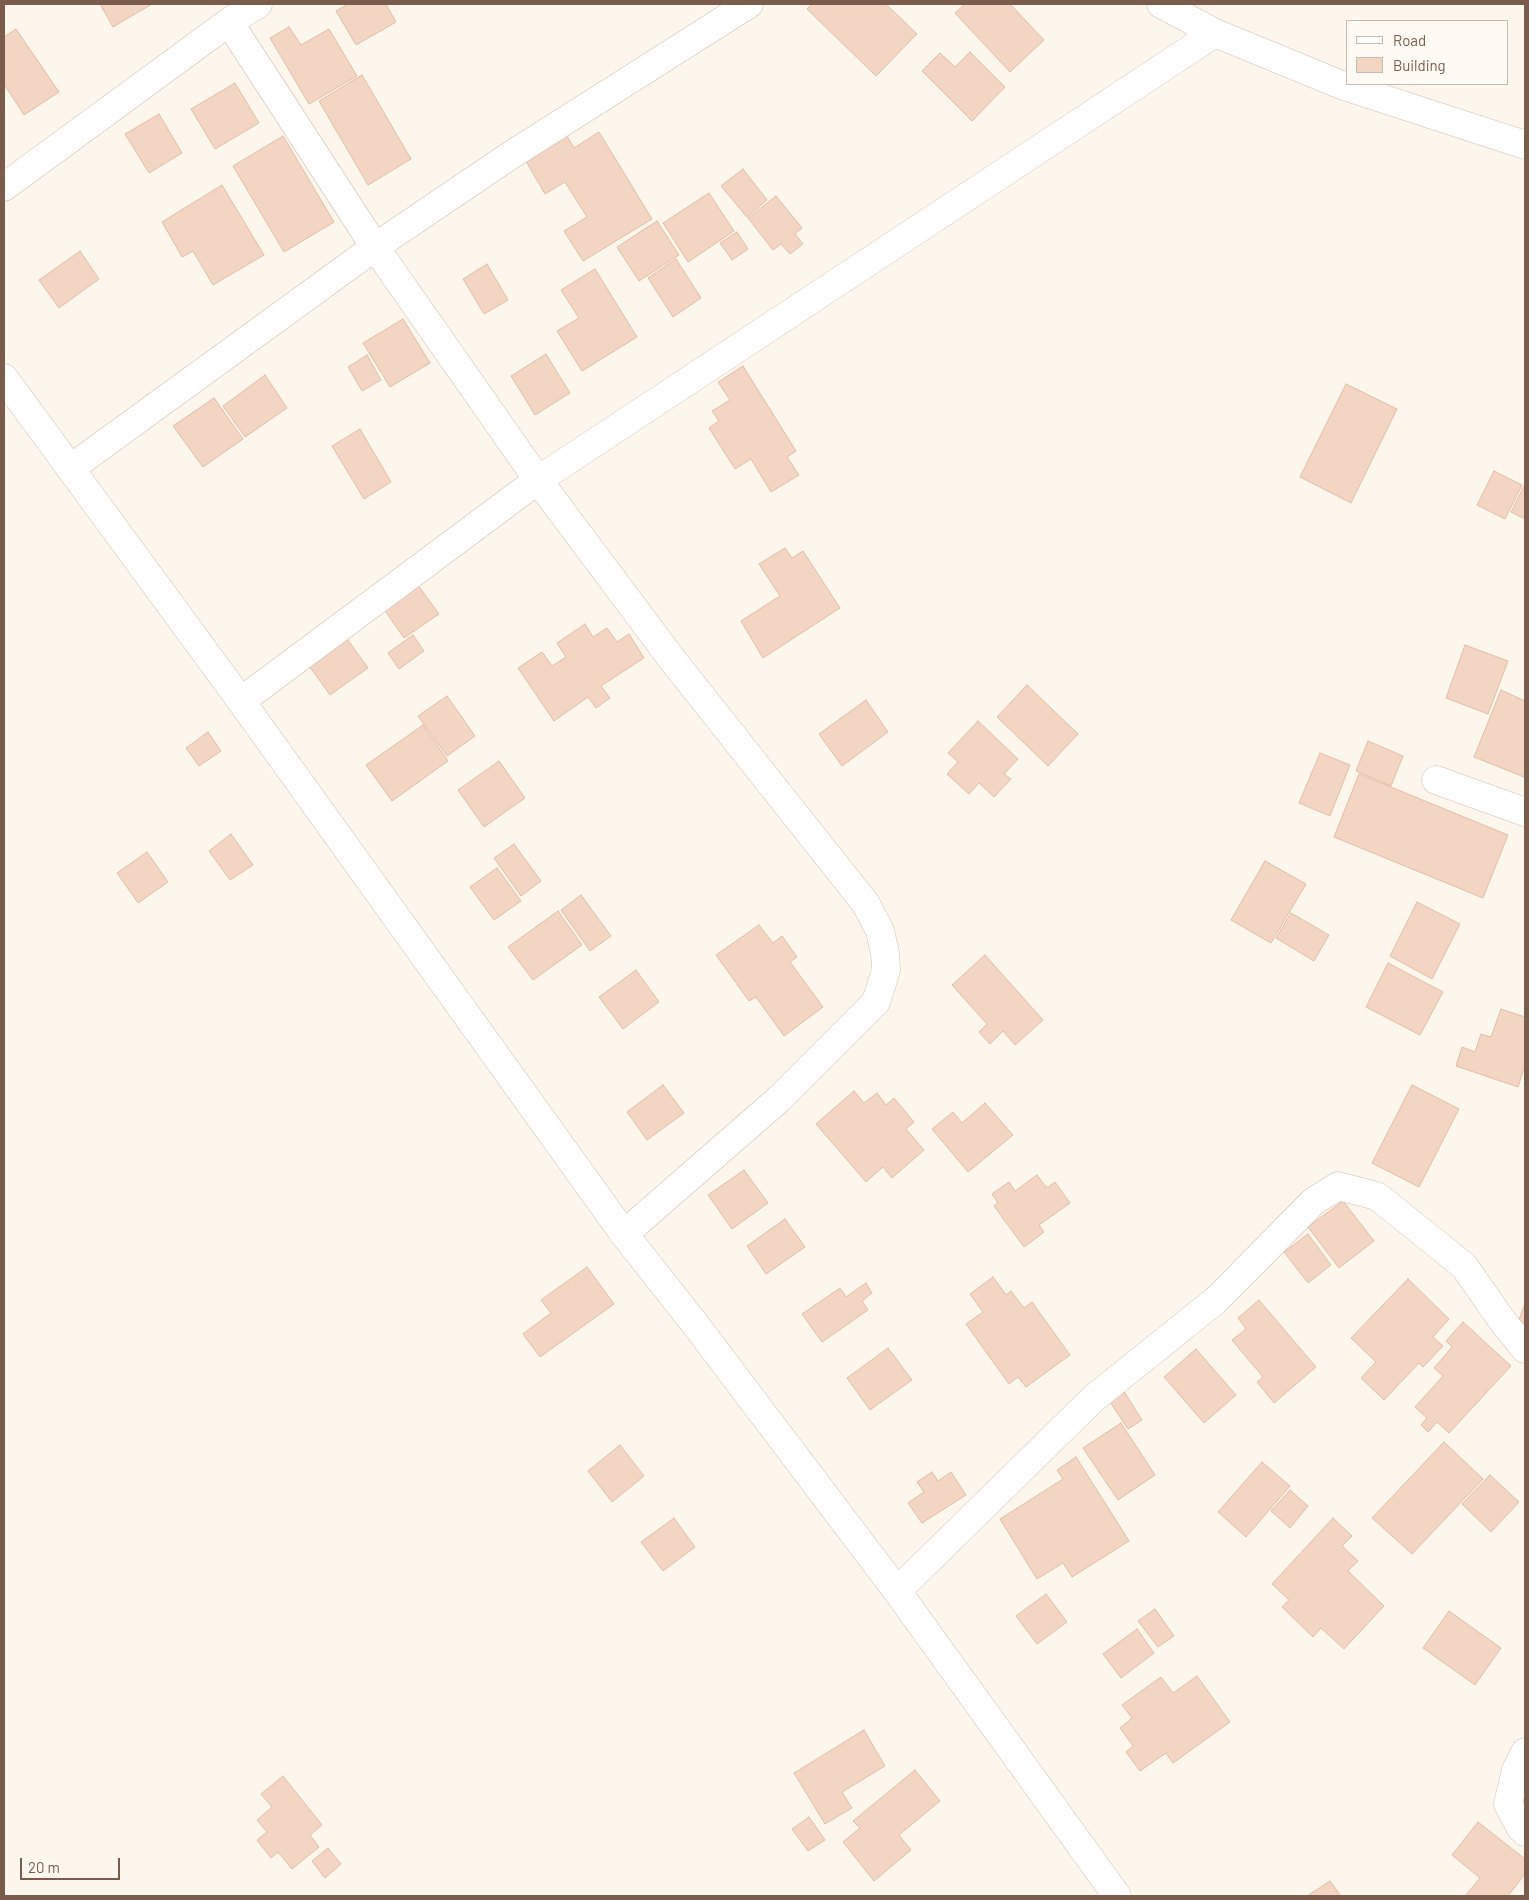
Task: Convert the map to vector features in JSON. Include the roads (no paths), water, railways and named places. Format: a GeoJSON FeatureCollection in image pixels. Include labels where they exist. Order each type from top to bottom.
{"type":"FeatureCollection","features":[{"type":"Feature","properties":{"kind":"street"},"geometry":{"type":"LineString","coordinates":[[4,187],[229,22],[258,4]]}},
{"type":"Feature","properties":{"kind":"street"},"geometry":{"type":"LineString","coordinates":[[71,468],[375,247],[510,156],[749,4]]}},
{"type":"Feature","properties":{"kind":"street"},"geometry":{"type":"LineString","coordinates":[[1161,4],[1215,33],[1344,86],[1525,145]]}},
{"type":"Feature","properties":{"kind":"street"},"geometry":{"type":"LineString","coordinates":[[229,22],[375,247],[538,480],[671,658],[866,904],[880,931],[885,953],[886,970],[876,1002],[779,1099],[624,1234]]}},
{"type":"Feature","properties":{"kind":"street"},"geometry":{"type":"LineString","coordinates":[[241,701],[538,480],[1215,33]]}},
{"type":"Feature","properties":{"kind":"street"},"geometry":{"type":"LineString","coordinates":[[4,378],[241,701],[624,1234],[897,1591],[1117,1896]]}},
{"type":"Feature","properties":{"kind":"street"},"geometry":{"type":"LineString","coordinates":[[1436,780],[1525,812]]}},
{"type":"Feature","properties":{"kind":"street"},"geometry":{"type":"LineString","coordinates":[[897,1591],[1094,1398],[1216,1300],[1314,1201],[1338,1186],[1377,1196],[1464,1266],[1525,1349]]}},
{"type":"Feature","properties":{"kind":"street"},"geometry":{"type":"LineString","coordinates":[[1525,1752],[1516,1770],[1508,1804],[1520,1828],[1525,1832]]}}]}
